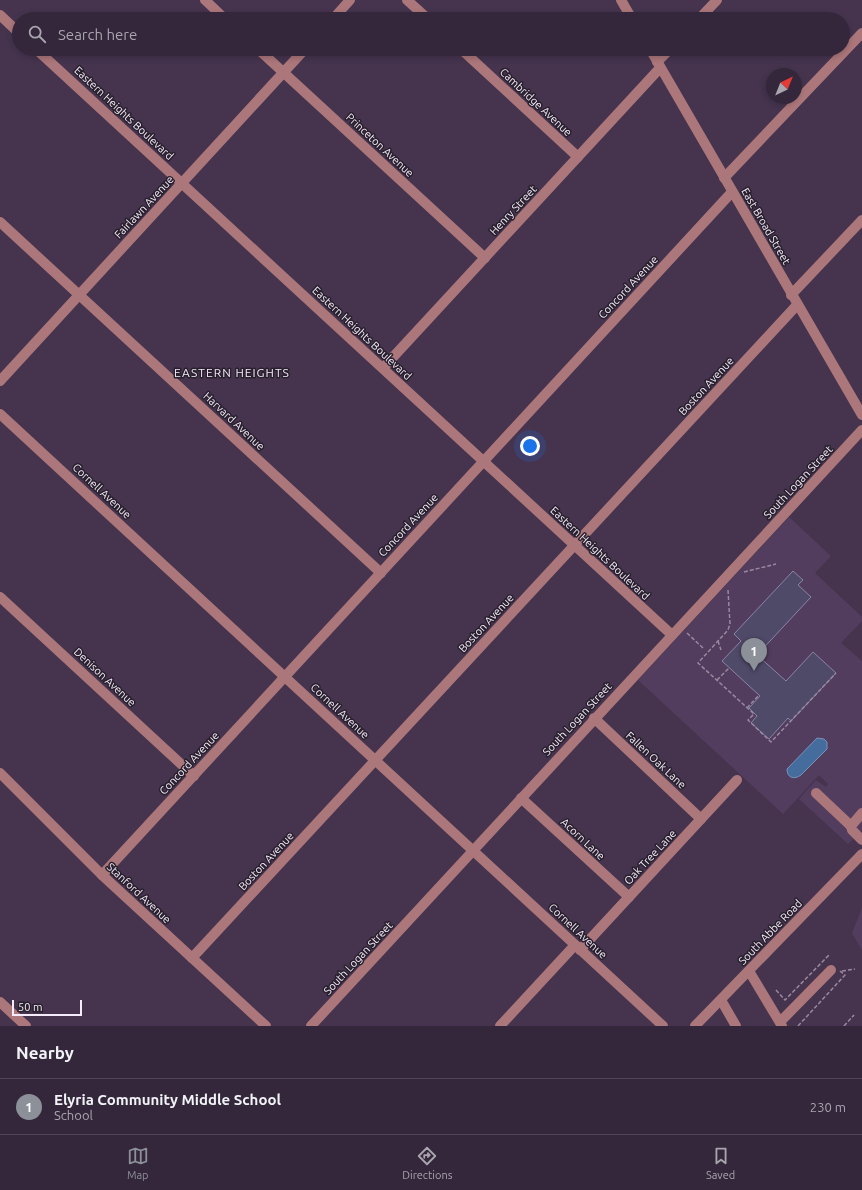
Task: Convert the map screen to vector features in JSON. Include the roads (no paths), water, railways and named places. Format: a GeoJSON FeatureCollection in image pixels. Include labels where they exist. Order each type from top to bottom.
{"type":"FeatureCollection","features":[{"type":"Feature","properties":{"kind":"street"},"geometry":{"type":"LineString","coordinates":[[205,0],[218,12]]}},
{"type":"Feature","properties":{"kind":"street"},"geometry":{"type":"LineString","coordinates":[[339,12],[350,0]]}},
{"type":"Feature","properties":{"kind":"street"},"geometry":{"type":"LineString","coordinates":[[407,0],[420,12]]}},
{"type":"Feature","properties":{"kind":"street"},"geometry":{"type":"LineString","coordinates":[[621,0],[628,12]]}},
{"type":"Feature","properties":{"kind":"street"},"geometry":{"type":"LineString","coordinates":[[706,12],[717,0]]}},
{"type":"Feature","properties":{"kind":"street"},"geometry":{"type":"LineString","coordinates":[[0,15],[12,26]]}},
{"type":"Feature","properties":{"kind":"street"},"geometry":{"type":"LineString","coordinates":[[850,46],[862,33]]}},
{"type":"Feature","properties":{"kind":"street","name":"Eastern Heights Boulevard"},"geometry":{"type":"LineString","coordinates":[[44,56],[672,635]]}},
{"type":"Feature","properties":{"kind":"street","name":"Princeton Avenue"},"geometry":{"type":"LineString","coordinates":[[266,56],[485,258]]}},
{"type":"Feature","properties":{"kind":"street","name":"Fairlawn Avenue"},"geometry":{"type":"LineString","coordinates":[[0,381],[299,56]]}},
{"type":"Feature","properties":{"kind":"street","name":"Cambridge Avenue"},"geometry":{"type":"LineString","coordinates":[[468,56],[578,157]]}},
{"type":"Feature","properties":{"kind":"street","name":"East Broad Street"},"geometry":{"type":"LineString","coordinates":[[654,56],[791,295],[862,415]]}},
{"type":"Feature","properties":{"kind":"street","name":"Henry Street"},"geometry":{"type":"LineString","coordinates":[[383,368],[578,157],[665,56]]}},
{"type":"Feature","properties":{"kind":"street"},"geometry":{"type":"LineString","coordinates":[[724,178],[840,56]]}},
{"type":"Feature","properties":{"kind":"street","name":"Concord Avenue"},"geometry":{"type":"LineString","coordinates":[[102,875],[732,192]]}},
{"type":"Feature","properties":{"kind":"street"},"geometry":{"type":"LineString","coordinates":[[791,295],[862,220]]}},
{"type":"Feature","properties":{"kind":"street","name":"Harvard Avenue"},"geometry":{"type":"LineString","coordinates":[[0,222],[381,573]]}},
{"type":"Feature","properties":{"kind":"street","name":"Boston Avenue"},"geometry":{"type":"LineString","coordinates":[[192,958],[797,305]]}},
{"type":"Feature","properties":{"kind":"street","name":"Cornell Avenue"},"geometry":{"type":"LineString","coordinates":[[0,414],[663,1026]]}},
{"type":"Feature","properties":{"kind":"street","name":"South Logan Street"},"geometry":{"type":"LineString","coordinates":[[311,1026],[594,718],[862,430]]}},
{"type":"Feature","properties":{"kind":"street","name":"Denison Avenue"},"geometry":{"type":"LineString","coordinates":[[0,597],[194,776]]}},
{"type":"Feature","properties":{"kind":"street","name":"Fallen Oak Lane"},"geometry":{"type":"LineString","coordinates":[[594,718],[701,819]]}},
{"type":"Feature","properties":{"kind":"street","name":"Stanford Avenue"},"geometry":{"type":"LineString","coordinates":[[0,773],[102,875],[266,1026]]}},
{"type":"Feature","properties":{"kind":"street","name":"Oak Tree Lane"},"geometry":{"type":"LineString","coordinates":[[500,1026],[629,897],[737,780]]}},
{"type":"Feature","properties":{"kind":"street"},"geometry":{"type":"LineString","coordinates":[[816,793],[852,826],[852,830],[862,840]]}},
{"type":"Feature","properties":{"kind":"street","name":"Acorn Lane"},"geometry":{"type":"LineString","coordinates":[[521,798],[629,897]]}},
{"type":"Feature","properties":{"kind":"street"},"geometry":{"type":"LineString","coordinates":[[852,826],[862,813]]}},
{"type":"Feature","properties":{"kind":"street","name":"South Abbe Road"},"geometry":{"type":"LineString","coordinates":[[700,1024],[721,1000],[862,854]]}},
{"type":"Feature","properties":{"kind":"street"},"geometry":{"type":"LineString","coordinates":[[749,971],[781,1024],[836,971]]}},
{"type":"Feature","properties":{"kind":"street"},"geometry":{"type":"LineString","coordinates":[[721,1000],[736,1026]]}},
{"type":"Feature","properties":{"kind":"street"},"geometry":{"type":"LineString","coordinates":[[0,1002],[26,1026]]}},
{"type":"Feature","properties":{"kind":"water"},"geometry":{"type":"Polygon","coordinates":[[[817,738],[824,739],[827,742],[827,749],[801,775],[793,778],[791,777],[787,772],[787,769],[817,738]]]}},
{"type":"Feature","properties":{"kind":"place","name":"Elyria Community Middle School"},"geometry":{"type":"Point","coordinates":[754,671]}},
{"type":"Feature","properties":{"kind":"district","name":"EASTERN HEIGHTS"},"geometry":{"type":"Point","coordinates":[232,373]}}]}
